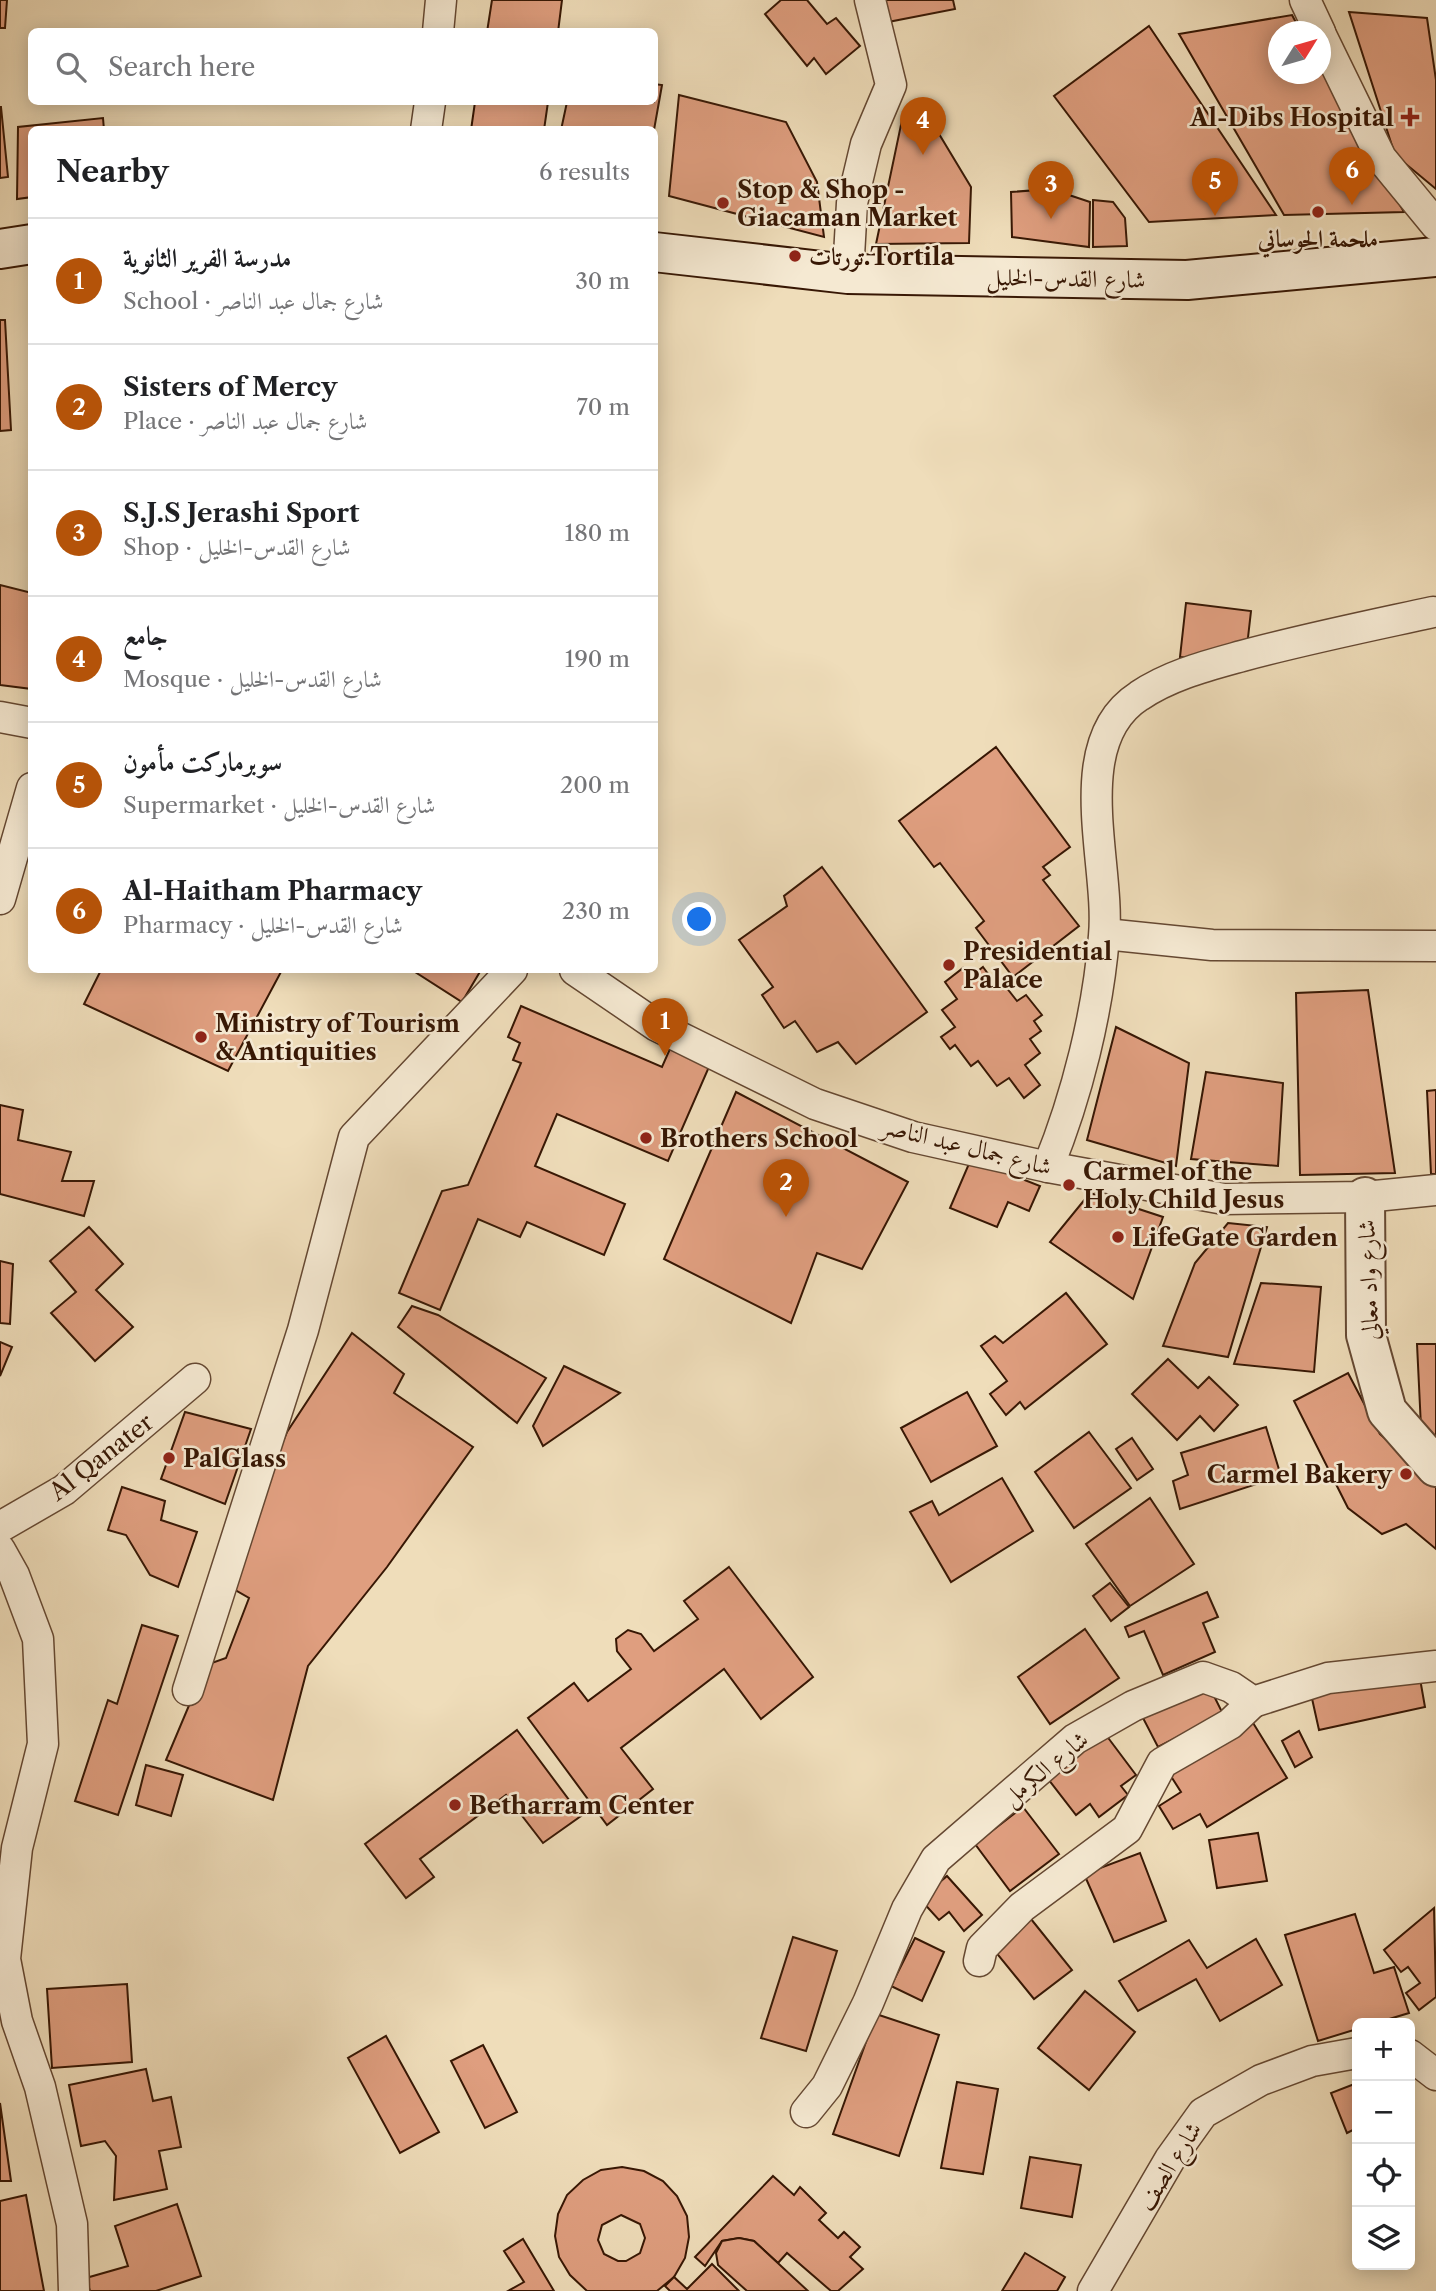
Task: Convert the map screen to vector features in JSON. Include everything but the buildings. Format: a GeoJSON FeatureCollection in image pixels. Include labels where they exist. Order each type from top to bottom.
{"type":"FeatureCollection","features":[{"type":"Feature","properties":{"kind":"main road"},"geometry":{"type":"LineString","coordinates":[[0,249],[28,245]]}},
{"type":"Feature","properties":{"kind":"main road","name":"شارع القدس-الخليل"},"geometry":{"type":"LineString","coordinates":[[658,252],[848,274],[1186,280],[1436,257]]}},
{"type":"Feature","properties":{"kind":"main road","name":"شارع واد معالي"},"geometry":{"type":"LineString","coordinates":[[1365,1197],[1366,1335],[1387,1411],[1436,1467]]}},
{"type":"Feature","properties":{"kind":"street"},"geometry":{"type":"LineString","coordinates":[[438,28],[441,0]]}},
{"type":"Feature","properties":{"kind":"street"},"geometry":{"type":"LineString","coordinates":[[848,274],[852,203],[866,144],[891,85],[870,0]]}},
{"type":"Feature","properties":{"kind":"street"},"geometry":{"type":"LineString","coordinates":[[1305,0],[1315,21]]}},
{"type":"Feature","properties":{"kind":"street"},"geometry":{"type":"LineString","coordinates":[[1331,55],[1381,158],[1436,225]]}},
{"type":"Feature","properties":{"kind":"street"},"geometry":{"type":"LineString","coordinates":[[427,126],[430,105]]}},
{"type":"Feature","properties":{"kind":"street"},"geometry":{"type":"LineString","coordinates":[[1048,1167],[1070,1113],[1105,934],[1096,798],[1110,722],[1137,696],[1184,672],[1283,645],[1435,615]]}},
{"type":"Feature","properties":{"kind":"street"},"geometry":{"type":"LineString","coordinates":[[0,717],[28,722]]}},
{"type":"Feature","properties":{"kind":"street"},"geometry":{"type":"LineString","coordinates":[[0,899],[28,802]]}},
{"type":"Feature","properties":{"kind":"street"},"geometry":{"type":"LineString","coordinates":[[1105,934],[1212,944],[1436,946]]}},
{"type":"Feature","properties":{"kind":"street"},"geometry":{"type":"LineString","coordinates":[[188,1690],[303,1331],[354,1137],[509,973]]}},
{"type":"Feature","properties":{"kind":"street","name":"شارع جمال عبد الناصر"},"geometry":{"type":"LineString","coordinates":[[579,973],[657,1026],[815,1104],[913,1137],[1048,1167],[1224,1199],[1365,1197],[1436,1190]]}},
{"type":"Feature","properties":{"kind":"street","name":"Al Qanater"},"geometry":{"type":"LineString","coordinates":[[0,1527],[64,1490],[195,1379]]}},
{"type":"Feature","properties":{"kind":"street"},"geometry":{"type":"LineString","coordinates":[[0,1550],[14,1575],[38,1639],[43,1744],[17,1848],[5,1959],[18,2021],[40,2087],[72,2224],[74,2291]]}},
{"type":"Feature","properties":{"kind":"street"},"geometry":{"type":"LineString","coordinates":[[979,1961],[982,1948],[1022,1907],[1127,1829],[1162,1763],[1230,1724],[1253,1702],[1328,1678],[1436,1665]]}},
{"type":"Feature","properties":{"kind":"street","name":"شارع الكرمل"},"geometry":{"type":"LineString","coordinates":[[806,2112],[827,2086],[868,2003],[907,1909],[936,1859],[1075,1739],[1133,1706],[1203,1677],[1231,1687],[1253,1702]]}},
{"type":"Feature","properties":{"kind":"street","name":"شارع الصف"},"geometry":{"type":"LineString","coordinates":[[1093,2291],[1170,2159],[1202,2113],[1261,2080],[1312,2061],[1352,2054]]}},
{"type":"Feature","properties":{"kind":"street"},"geometry":{"type":"LineString","coordinates":[[1415,2059],[1436,2075]]}},
{"type":"Feature","properties":{"kind":"place","name":"Al-Dibs Hospital"},"geometry":{"type":"Point","coordinates":[1410,117]}},
{"type":"Feature","properties":{"kind":"place","name":"جامع"},"geometry":{"type":"Point","coordinates":[923,155]}},
{"type":"Feature","properties":{"kind":"place","name":"Stop & Shop - Giacaman Market"},"geometry":{"type":"Point","coordinates":[723,203]}},
{"type":"Feature","properties":{"kind":"place","name":"Al-Haitham Pharmacy"},"geometry":{"type":"Point","coordinates":[1352,205]}},
{"type":"Feature","properties":{"kind":"place","name":"ملحمة الحوساني"},"geometry":{"type":"Point","coordinates":[1318,212]}},
{"type":"Feature","properties":{"kind":"place","name":"سوبرماركت مأمون"},"geometry":{"type":"Point","coordinates":[1215,216]}},
{"type":"Feature","properties":{"kind":"place","name":"S.J.S Jerashi Sport"},"geometry":{"type":"Point","coordinates":[1051,219]}},
{"type":"Feature","properties":{"kind":"place","name":"تورتات.Tortila"},"geometry":{"type":"Point","coordinates":[795,256]}},
{"type":"Feature","properties":{"kind":"place","name":"Presidential Palace"},"geometry":{"type":"Point","coordinates":[949,965]}},
{"type":"Feature","properties":{"kind":"place","name":"Ministry of Tourism & Antiquities"},"geometry":{"type":"Point","coordinates":[201,1037]}},
{"type":"Feature","properties":{"kind":"place","name":"مدرسة الفرير الثانوية"},"geometry":{"type":"Point","coordinates":[665,1056]}},
{"type":"Feature","properties":{"kind":"place","name":"Brothers School"},"geometry":{"type":"Point","coordinates":[646,1138]}},
{"type":"Feature","properties":{"kind":"place","name":"Carmel of the Holy Child Jesus"},"geometry":{"type":"Point","coordinates":[1069,1185]}},
{"type":"Feature","properties":{"kind":"place","name":"Sisters of Mercy"},"geometry":{"type":"Point","coordinates":[786,1217]}},
{"type":"Feature","properties":{"kind":"place","name":"LifeGate Garden"},"geometry":{"type":"Point","coordinates":[1118,1237]}},
{"type":"Feature","properties":{"kind":"place","name":"PalGlass"},"geometry":{"type":"Point","coordinates":[169,1458]}},
{"type":"Feature","properties":{"kind":"place","name":"Carmel Bakery"},"geometry":{"type":"Point","coordinates":[1406,1474]}},
{"type":"Feature","properties":{"kind":"place","name":"Betharram Center"},"geometry":{"type":"Point","coordinates":[455,1805]}}]}
